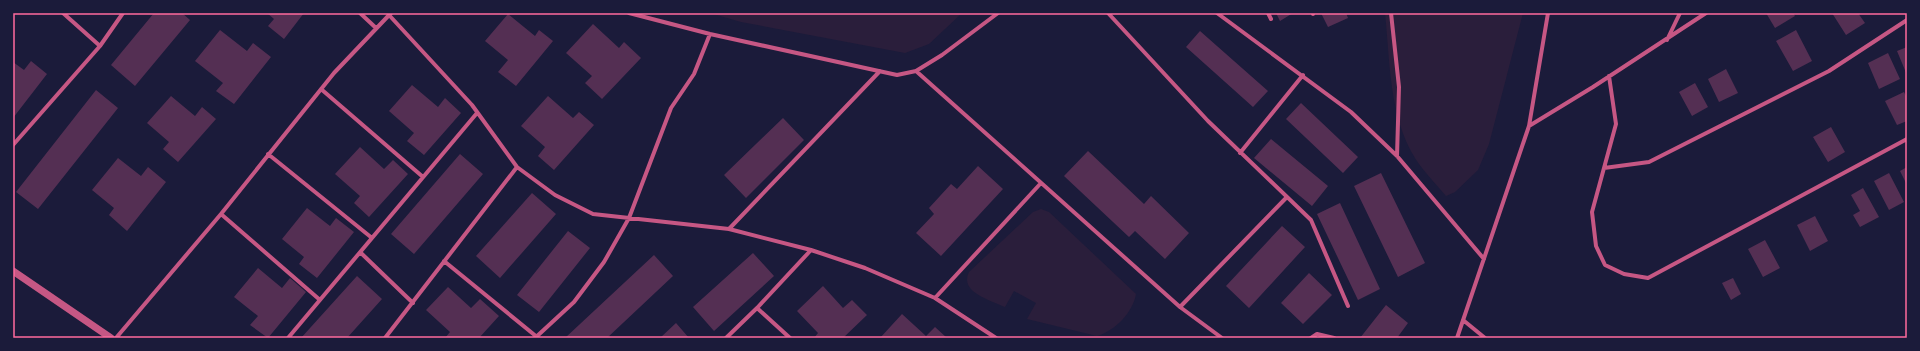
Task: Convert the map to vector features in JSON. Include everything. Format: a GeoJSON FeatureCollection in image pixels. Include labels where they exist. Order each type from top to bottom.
{"type":"FeatureCollection","features":[{"type":"Feature","properties":{"kind":"street"},"geometry":{"type":"LineString","coordinates":[[63,13],[100,46]]}},
{"type":"Feature","properties":{"kind":"street"},"geometry":{"type":"LineString","coordinates":[[13,145],[100,46],[123,13]]}},
{"type":"Feature","properties":{"kind":"street"},"geometry":{"type":"LineString","coordinates":[[360,13],[376,28]]}},
{"type":"Feature","properties":{"kind":"street"},"geometry":{"type":"LineString","coordinates":[[629,13],[710,34],[897,75],[916,71],[942,55],[998,13]]}},
{"type":"Feature","properties":{"kind":"street"},"geometry":{"type":"LineString","coordinates":[[1108,13],[1208,121],[1311,220],[1348,306]]}},
{"type":"Feature","properties":{"kind":"street"},"geometry":{"type":"LineString","coordinates":[[1217,13],[1303,75],[1351,112],[1397,156],[1484,259]]}},
{"type":"Feature","properties":{"kind":"street"},"geometry":{"type":"LineString","coordinates":[[1268,13],[1271,18]]}},
{"type":"Feature","properties":{"kind":"street"},"geometry":{"type":"LineString","coordinates":[[1392,13],[1399,87],[1397,156]]}},
{"type":"Feature","properties":{"kind":"street"},"geometry":{"type":"LineString","coordinates":[[1457,338],[1529,126],[1548,13]]}},
{"type":"Feature","properties":{"kind":"street"},"geometry":{"type":"LineString","coordinates":[[1667,40],[1680,13]]}},
{"type":"Feature","properties":{"kind":"street"},"geometry":{"type":"LineString","coordinates":[[1529,126],[1667,40],[1706,13]]}},
{"type":"Feature","properties":{"kind":"street"},"geometry":{"type":"LineString","coordinates":[[116,338],[221,214],[321,88],[390,14],[472,105],[516,167],[555,195],[593,214],[729,229],[811,250],[865,268],[935,298],[996,338]]}},
{"type":"Feature","properties":{"kind":"street"},"geometry":{"type":"LineString","coordinates":[[1604,168],[1649,162],[1829,71],[1907,20]]}},
{"type":"Feature","properties":{"kind":"street"},"geometry":{"type":"LineString","coordinates":[[444,261],[536,337],[574,302],[604,262],[629,218],[670,108],[694,74],[710,34]]}},
{"type":"Feature","properties":{"kind":"street"},"geometry":{"type":"LineString","coordinates":[[729,229],[880,71]]}},
{"type":"Feature","properties":{"kind":"street"},"geometry":{"type":"LineString","coordinates":[[916,71],[1180,307],[1222,338]]}},
{"type":"Feature","properties":{"kind":"street"},"geometry":{"type":"LineString","coordinates":[[1240,153],[1303,75]]}},
{"type":"Feature","properties":{"kind":"street"},"geometry":{"type":"LineString","coordinates":[[1609,76],[1616,124],[1592,212],[1596,246],[1605,265],[1624,274],[1648,278],[1907,139]]}},
{"type":"Feature","properties":{"kind":"street"},"geometry":{"type":"LineString","coordinates":[[321,88],[423,177]]}},
{"type":"Feature","properties":{"kind":"street"},"geometry":{"type":"LineString","coordinates":[[288,338],[361,253],[477,113]]}},
{"type":"Feature","properties":{"kind":"street"},"geometry":{"type":"LineString","coordinates":[[268,154],[372,238]]}},
{"type":"Feature","properties":{"kind":"street"},"geometry":{"type":"LineString","coordinates":[[385,338],[516,167]]}},
{"type":"Feature","properties":{"kind":"street"},"geometry":{"type":"LineString","coordinates":[[935,298],[1041,183]]}},
{"type":"Feature","properties":{"kind":"street"},"geometry":{"type":"LineString","coordinates":[[1180,307],[1287,197]]}},
{"type":"Feature","properties":{"kind":"street"},"geometry":{"type":"LineString","coordinates":[[221,214],[320,300]]}},
{"type":"Feature","properties":{"kind":"street"},"geometry":{"type":"LineString","coordinates":[[726,338],[757,308],[811,250]]}},
{"type":"Feature","properties":{"kind":"street"},"geometry":{"type":"LineString","coordinates":[[361,253],[413,303]]}},
{"type":"Feature","properties":{"kind":"street"},"geometry":{"type":"LineString","coordinates":[[13,271],[111,338]]}},
{"type":"Feature","properties":{"kind":"street"},"geometry":{"type":"LineString","coordinates":[[757,308],[790,338]]}},
{"type":"Feature","properties":{"kind":"street"},"geometry":{"type":"LineString","coordinates":[[1463,320],[1485,338]]}},
{"type":"Feature","properties":{"kind":"street"},"geometry":{"type":"LineString","coordinates":[[1311,338],[1317,334],[1334,338]]}},
{"type":"Feature","properties":{"kind":"shaded area"},"geometry":{"type":"Polygon","coordinates":[[[710,13],[962,13],[929,44],[905,53],[741,22],[710,13]]]}},
{"type":"Feature","properties":{"kind":"shaded area"},"geometry":{"type":"Polygon","coordinates":[[[1385,13],[1523,13],[1489,144],[1478,170],[1455,192],[1446,196],[1415,158],[1406,142],[1400,124],[1392,88],[1385,13]]]}},
{"type":"Feature","properties":{"kind":"shaded area"},"geometry":{"type":"Polygon","coordinates":[[[1041,209],[1049,212],[1136,294],[1127,314],[1110,330],[1097,336],[1027,319],[1036,303],[1014,291],[1005,307],[984,298],[972,290],[968,285],[967,279],[969,272],[1033,212],[1041,209]]]}},
{"type":"Feature","properties":{"kind":"building"},"geometry":{"type":"Polygon","coordinates":[[[154,13],[182,13],[190,20],[135,86],[111,65],[154,13]]]}},
{"type":"Feature","properties":{"kind":"building"},"geometry":{"type":"Polygon","coordinates":[[[267,13],[304,13],[284,39],[268,26],[274,19],[267,13]]]}},
{"type":"Feature","properties":{"kind":"building"},"geometry":{"type":"Polygon","coordinates":[[[1276,13],[1293,13],[1280,21],[1276,13]]]}},
{"type":"Feature","properties":{"kind":"building"},"geometry":{"type":"Polygon","coordinates":[[[1321,13],[1346,13],[1348,18],[1328,27],[1321,13]]]}},
{"type":"Feature","properties":{"kind":"building"},"geometry":{"type":"Polygon","coordinates":[[[1766,13],[1793,13],[1795,16],[1775,28],[1766,13]]]}},
{"type":"Feature","properties":{"kind":"building"},"geometry":{"type":"Polygon","coordinates":[[[1832,13],[1858,13],[1865,23],[1846,35],[1832,13]]]}},
{"type":"Feature","properties":{"kind":"building"},"geometry":{"type":"Polygon","coordinates":[[[508,14],[535,36],[539,30],[553,41],[516,86],[498,72],[508,60],[485,41],[508,14]]]}},
{"type":"Feature","properties":{"kind":"building"},"geometry":{"type":"Polygon","coordinates":[[[593,24],[619,48],[624,42],[641,58],[602,99],[585,83],[592,76],[566,53],[593,24]]]}},
{"type":"Feature","properties":{"kind":"building"},"geometry":{"type":"Polygon","coordinates":[[[220,30],[247,51],[253,43],[271,57],[234,104],[216,91],[223,83],[195,61],[220,30]]]}},
{"type":"Feature","properties":{"kind":"building"},"geometry":{"type":"Polygon","coordinates":[[[1796,30],[1812,61],[1793,71],[1776,41],[1796,30]]]}},
{"type":"Feature","properties":{"kind":"building"},"geometry":{"type":"Polygon","coordinates":[[[1200,31],[1268,91],[1253,107],[1186,47],[1200,31]]]}},
{"type":"Feature","properties":{"kind":"building"},"geometry":{"type":"Polygon","coordinates":[[[1907,47],[1907,75],[1897,51],[1907,47]]]}},
{"type":"Feature","properties":{"kind":"building"},"geometry":{"type":"Polygon","coordinates":[[[1888,53],[1900,79],[1879,89],[1868,63],[1888,53]]]}},
{"type":"Feature","properties":{"kind":"building"},"geometry":{"type":"Polygon","coordinates":[[[31,61],[47,74],[13,118],[13,62],[24,70],[31,61]]]}},
{"type":"Feature","properties":{"kind":"building"},"geometry":{"type":"Polygon","coordinates":[[[1726,69],[1738,93],[1719,102],[1708,79],[1726,69]]]}},
{"type":"Feature","properties":{"kind":"building"},"geometry":{"type":"Polygon","coordinates":[[[1695,83],[1708,107],[1692,116],[1679,92],[1695,83]]]}},
{"type":"Feature","properties":{"kind":"building"},"geometry":{"type":"Polygon","coordinates":[[[412,85],[438,107],[445,98],[461,113],[424,155],[407,141],[414,133],[389,111],[412,85]]]}},
{"type":"Feature","properties":{"kind":"building"},"geometry":{"type":"Polygon","coordinates":[[[96,90],[118,108],[38,209],[16,192],[96,90]]]}},
{"type":"Feature","properties":{"kind":"building"},"geometry":{"type":"Polygon","coordinates":[[[1904,92],[1907,98],[1907,121],[1897,125],[1885,101],[1904,92]]]}},
{"type":"Feature","properties":{"kind":"building"},"geometry":{"type":"Polygon","coordinates":[[[171,96],[195,116],[202,107],[216,119],[178,162],[163,149],[169,142],[147,123],[171,96]]]}},
{"type":"Feature","properties":{"kind":"building"},"geometry":{"type":"Polygon","coordinates":[[[548,96],[573,118],[579,112],[594,125],[554,170],[538,156],[545,147],[521,126],[548,96]]]}},
{"type":"Feature","properties":{"kind":"building"},"geometry":{"type":"Polygon","coordinates":[[[1301,103],[1358,157],[1343,173],[1286,119],[1301,103]]]}},
{"type":"Feature","properties":{"kind":"building"},"geometry":{"type":"Polygon","coordinates":[[[783,118],[804,140],[746,198],[724,175],[783,118]]]}},
{"type":"Feature","properties":{"kind":"building"},"geometry":{"type":"Polygon","coordinates":[[[1831,127],[1845,152],[1828,162],[1813,137],[1831,127]]]}},
{"type":"Feature","properties":{"kind":"building"},"geometry":{"type":"Polygon","coordinates":[[[1271,139],[1328,186],[1312,206],[1254,158],[1271,139]]]}},
{"type":"Feature","properties":{"kind":"building"},"geometry":{"type":"Polygon","coordinates":[[[360,147],[384,169],[393,160],[408,174],[369,217],[354,203],[360,196],[335,174],[360,147]]]}},
{"type":"Feature","properties":{"kind":"building"},"geometry":{"type":"Polygon","coordinates":[[[1088,151],[1144,204],[1151,196],[1189,233],[1165,259],[1135,231],[1129,237],[1064,176],[1088,151]]]}},
{"type":"Feature","properties":{"kind":"building"},"geometry":{"type":"Polygon","coordinates":[[[460,154],[483,174],[414,254],[391,234],[460,154]]]}},
{"type":"Feature","properties":{"kind":"building"},"geometry":{"type":"Polygon","coordinates":[[[118,158],[141,176],[148,167],[166,182],[127,231],[109,215],[114,208],[92,190],[118,158]]]}},
{"type":"Feature","properties":{"kind":"building"},"geometry":{"type":"Polygon","coordinates":[[[978,166],[1003,189],[941,256],[916,233],[934,214],[929,208],[951,184],[957,189],[978,166]]]}},
{"type":"Feature","properties":{"kind":"building"},"geometry":{"type":"Polygon","coordinates":[[[1907,167],[1907,185],[1900,171],[1907,167]]]}},
{"type":"Feature","properties":{"kind":"building"},"geometry":{"type":"Polygon","coordinates":[[[1381,173],[1425,263],[1398,277],[1354,186],[1381,173]]]}},
{"type":"Feature","properties":{"kind":"building"},"geometry":{"type":"Polygon","coordinates":[[[1889,173],[1904,202],[1889,210],[1874,181],[1889,173]]]}},
{"type":"Feature","properties":{"kind":"building"},"geometry":{"type":"Polygon","coordinates":[[[1863,188],[1879,217],[1860,227],[1853,215],[1860,211],[1851,195],[1863,188]]]}},
{"type":"Feature","properties":{"kind":"building"},"geometry":{"type":"Polygon","coordinates":[[[532,193],[556,214],[500,278],[476,256],[532,193]]]}},
{"type":"Feature","properties":{"kind":"building"},"geometry":{"type":"Polygon","coordinates":[[[1340,203],[1380,289],[1358,300],[1317,214],[1340,203]]]}},
{"type":"Feature","properties":{"kind":"building"},"geometry":{"type":"Polygon","coordinates":[[[307,208],[330,226],[336,218],[354,232],[317,278],[299,264],[304,257],[282,239],[307,208]]]}},
{"type":"Feature","properties":{"kind":"building"},"geometry":{"type":"Polygon","coordinates":[[[1815,216],[1828,241],[1810,251],[1797,225],[1815,216]]]}},
{"type":"Feature","properties":{"kind":"building"},"geometry":{"type":"Polygon","coordinates":[[[1282,226],[1305,247],[1249,308],[1226,286],[1282,226]]]}},
{"type":"Feature","properties":{"kind":"building"},"geometry":{"type":"Polygon","coordinates":[[[568,231],[590,248],[539,312],[517,295],[568,231]]]}},
{"type":"Feature","properties":{"kind":"building"},"geometry":{"type":"Polygon","coordinates":[[[1765,240],[1780,268],[1763,277],[1748,249],[1765,240]]]}},
{"type":"Feature","properties":{"kind":"building"},"geometry":{"type":"Polygon","coordinates":[[[753,253],[774,276],[714,331],[693,307],[753,253]]]}},
{"type":"Feature","properties":{"kind":"building"},"geometry":{"type":"Polygon","coordinates":[[[654,255],[673,276],[607,338],[565,338],[654,255]]]}},
{"type":"Feature","properties":{"kind":"building"},"geometry":{"type":"Polygon","coordinates":[[[258,268],[282,288],[290,278],[306,292],[268,338],[250,325],[258,316],[234,297],[258,268]]]}},
{"type":"Feature","properties":{"kind":"building"},"geometry":{"type":"Polygon","coordinates":[[[1309,273],[1332,295],[1303,324],[1281,303],[1309,273]]]}},
{"type":"Feature","properties":{"kind":"building"},"geometry":{"type":"Polygon","coordinates":[[[357,276],[382,299],[347,338],[301,338],[357,276]]]}},
{"type":"Feature","properties":{"kind":"building"},"geometry":{"type":"Polygon","coordinates":[[[1733,278],[1741,294],[1731,300],[1722,283],[1733,278]]]}},
{"type":"Feature","properties":{"kind":"building"},"geometry":{"type":"Polygon","coordinates":[[[823,286],[843,308],[852,300],[867,315],[843,338],[814,338],[818,333],[797,311],[823,286]]]}},
{"type":"Feature","properties":{"kind":"building"},"geometry":{"type":"Polygon","coordinates":[[[448,287],[471,308],[480,299],[499,316],[479,338],[445,338],[450,332],[426,310],[448,287]]]}},
{"type":"Feature","properties":{"kind":"building"},"geometry":{"type":"Polygon","coordinates":[[[1386,305],[1408,323],[1397,338],[1360,338],[1386,305]]]}},
{"type":"Feature","properties":{"kind":"building"},"geometry":{"type":"Polygon","coordinates":[[[902,314],[926,336],[935,327],[947,338],[880,338],[902,314]]]}},
{"type":"Feature","properties":{"kind":"building"},"geometry":{"type":"Polygon","coordinates":[[[676,323],[689,338],[660,338],[676,323]]]}}]}
